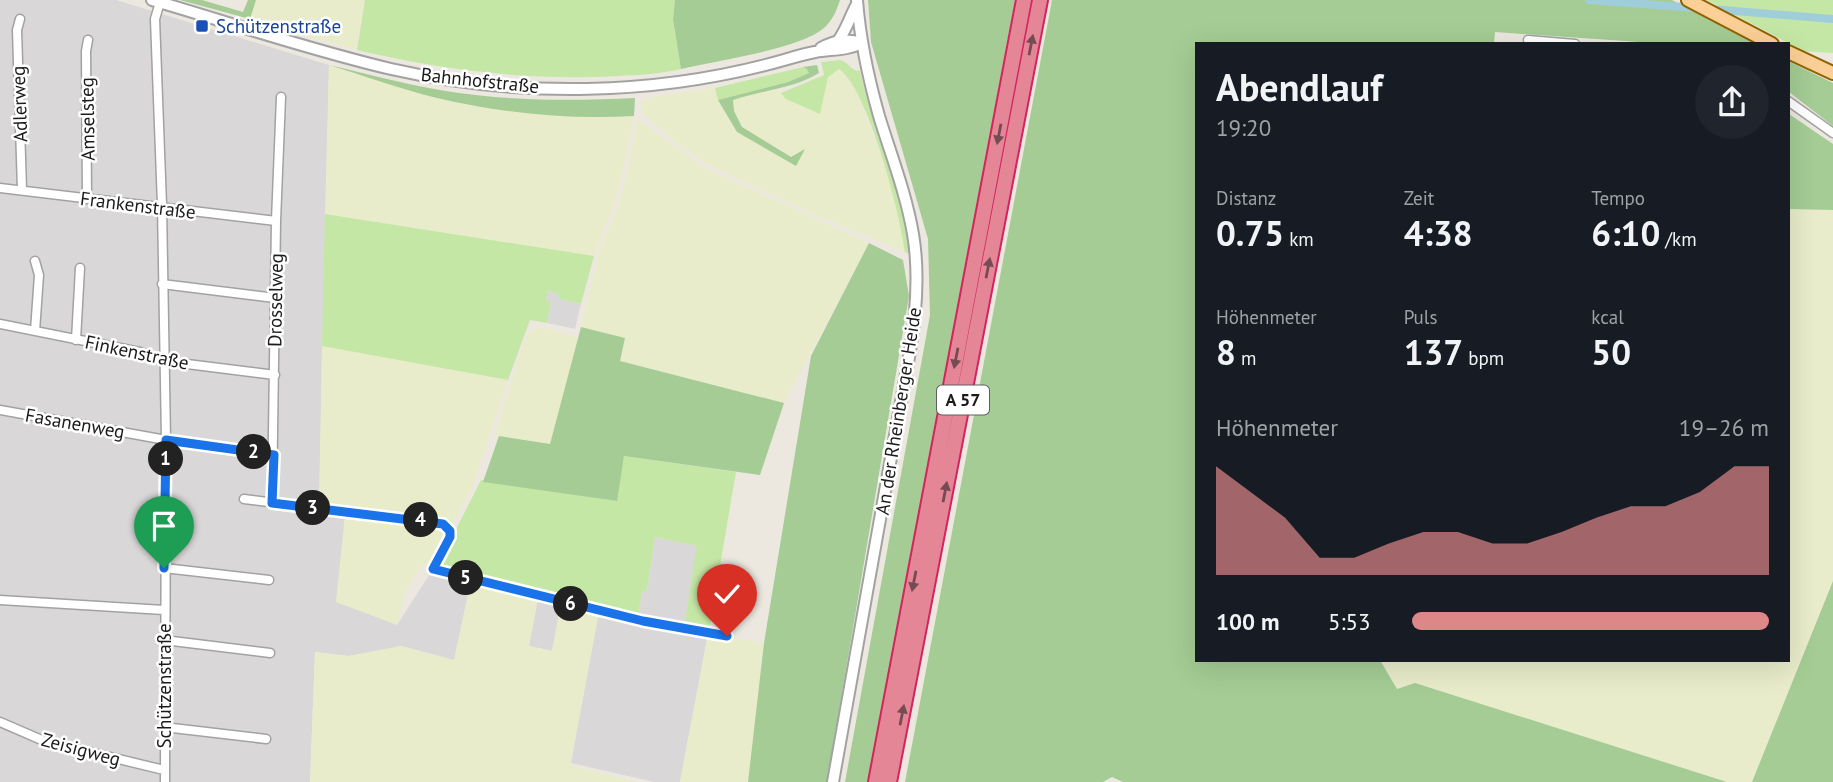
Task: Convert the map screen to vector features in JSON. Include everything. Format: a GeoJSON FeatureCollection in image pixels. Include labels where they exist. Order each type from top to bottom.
{"type":"FeatureCollection","features":[{"type":"Feature","properties":{"kind":"highway","name":"A 57"},"geometry":{"type":"LineString","coordinates":[[876,782],[1024,0]]}},
{"type":"Feature","properties":{"kind":"highway","name":"A 57"},"geometry":{"type":"LineString","coordinates":[[889,782],[1040,0]]}},
{"type":"Feature","properties":{"kind":"main road"},"geometry":{"type":"LineString","coordinates":[[1688,0],[1768,42]]}},
{"type":"Feature","properties":{"kind":"main road"},"geometry":{"type":"LineString","coordinates":[[1790,53],[1833,73]]}},
{"type":"Feature","properties":{"kind":"street","name":"Bahnhofstraße"},"geometry":{"type":"LineString","coordinates":[[156,1],[356,60],[428,76],[492,85],[581,89],[660,84],[741,71],[815,52],[845,50],[861,43]]}},
{"type":"Feature","properties":{"kind":"street","name":"Schützenstraße"},"geometry":{"type":"LineString","coordinates":[[156,1],[166,440],[165,782]]}},
{"type":"Feature","properties":{"kind":"street"},"geometry":{"type":"LineString","coordinates":[[838,41],[849,24],[850,15],[857,2]]}},
{"type":"Feature","properties":{"kind":"street","name":"An der Rheinberger Heide"},"geometry":{"type":"LineString","coordinates":[[833,782],[909,357],[916,302],[914,238],[861,43],[857,2]]}},
{"type":"Feature","properties":{"kind":"street","name":"Adlerweg"},"geometry":{"type":"LineString","coordinates":[[20,19],[17,30],[22,190]]}},
{"type":"Feature","properties":{"kind":"street"},"geometry":{"type":"LineString","coordinates":[[838,41],[850,39],[861,43]]}},
{"type":"Feature","properties":{"kind":"street","name":"Amselsteg"},"geometry":{"type":"LineString","coordinates":[[88,40],[88,199]]}},
{"type":"Feature","properties":{"kind":"street"},"geometry":{"type":"LineString","coordinates":[[1528,40],[1552,42]]}},
{"type":"Feature","properties":{"kind":"street","name":"Bahnhofstraße"},"geometry":{"type":"LineString","coordinates":[[815,52],[838,41]]}},
{"type":"Feature","properties":{"kind":"street","name":"Drosselweg"},"geometry":{"type":"LineString","coordinates":[[272,503],[276,221],[281,97]]}},
{"type":"Feature","properties":{"kind":"street"},"geometry":{"type":"LineString","coordinates":[[1790,102],[1833,133]]}},
{"type":"Feature","properties":{"kind":"street","name":"Frankenstraße"},"geometry":{"type":"LineString","coordinates":[[0,188],[162,205],[178,211],[276,221]]}},
{"type":"Feature","properties":{"kind":"street"},"geometry":{"type":"LineString","coordinates":[[35,261],[38,275],[35,331]]}},
{"type":"Feature","properties":{"kind":"street"},"geometry":{"type":"LineString","coordinates":[[76,340],[80,268]]}},
{"type":"Feature","properties":{"kind":"street"},"geometry":{"type":"LineString","coordinates":[[162,284],[275,298]]}},
{"type":"Feature","properties":{"kind":"street","name":"Finkenstraße"},"geometry":{"type":"LineString","coordinates":[[0,324],[140,352],[163,361],[275,375]]}},
{"type":"Feature","properties":{"kind":"street","name":"Fasanenweg"},"geometry":{"type":"LineString","coordinates":[[0,410],[166,440],[274,455]]}},
{"type":"Feature","properties":{"kind":"street"},"geometry":{"type":"LineString","coordinates":[[244,499],[443,524],[450,531],[450,537],[433,569],[643,621],[727,636]]}},
{"type":"Feature","properties":{"kind":"street"},"geometry":{"type":"LineString","coordinates":[[164,568],[269,580]]}},
{"type":"Feature","properties":{"kind":"street"},"geometry":{"type":"LineString","coordinates":[[0,600],[164,610]]}},
{"type":"Feature","properties":{"kind":"street"},"geometry":{"type":"LineString","coordinates":[[164,640],[270,653]]}},
{"type":"Feature","properties":{"kind":"street","name":"Zeisigweg"},"geometry":{"type":"LineString","coordinates":[[0,722],[44,741],[164,770]]}},
{"type":"Feature","properties":{"kind":"street"},"geometry":{"type":"LineString","coordinates":[[164,727],[266,739]]}},
{"type":"Feature","properties":{"kind":"shaded area"},"geometry":{"type":"Polygon","coordinates":[[[0,0],[116,0],[329,65],[319,505],[345,513],[397,625],[433,569],[471,581],[454,660],[401,646],[349,656],[315,652],[310,782],[0,782],[0,0]]]}},
{"type":"Feature","properties":{"kind":"shaded area"},"geometry":{"type":"Polygon","coordinates":[[[548,290],[559,295],[559,299],[581,304],[575,329],[547,323],[551,303],[546,301],[548,290]]]}},
{"type":"Feature","properties":{"kind":"shaded area"},"geometry":{"type":"Polygon","coordinates":[[[655,537],[698,546],[684,627],[635,616],[639,611],[642,592],[647,590],[655,537]]]}},
{"type":"Feature","properties":{"kind":"shaded area"},"geometry":{"type":"Polygon","coordinates":[[[538,598],[561,604],[552,651],[529,646],[538,598]]]}},
{"type":"Feature","properties":{"kind":"shaded area"},"geometry":{"type":"Polygon","coordinates":[[[598,617],[707,639],[680,782],[654,782],[571,763],[598,617]]]}},
{"type":"Feature","properties":{"kind":"green space"},"geometry":{"type":"Polygon","coordinates":[[[180,0],[202,0],[243,12],[248,0],[256,0],[250,19],[180,0]]]}},
{"type":"Feature","properties":{"kind":"green space"},"geometry":{"type":"Polygon","coordinates":[[[256,0],[365,0],[356,50],[250,19],[256,0]]]}},
{"type":"Feature","properties":{"kind":"green space"},"geometry":{"type":"Polygon","coordinates":[[[365,0],[675,0],[673,19],[681,69],[634,75],[552,77],[453,68],[389,57],[357,50],[365,0]]]}},
{"type":"Feature","properties":{"kind":"green space"},"geometry":{"type":"Polygon","coordinates":[[[675,0],[840,0],[824,28],[796,42],[681,69],[673,19],[675,0]]]}},
{"type":"Feature","properties":{"kind":"green space"},"geometry":{"type":"Polygon","coordinates":[[[868,0],[1015,0],[869,782],[845,782],[930,315],[928,239],[871,42],[868,0]]]}},
{"type":"Feature","properties":{"kind":"green space"},"geometry":{"type":"Polygon","coordinates":[[[1052,0],[1672,0],[1752,42],[1639,42],[1495,32],[1494,42],[1195,42],[1195,662],[1381,662],[1397,689],[1415,683],[1727,782],[1123,782],[1112,777],[1103,782],[905,782],[1052,0]]]}},
{"type":"Feature","properties":{"kind":"green space"},"geometry":{"type":"Polygon","coordinates":[[[1707,0],[1833,0],[1833,53],[1799,51],[1790,45],[1790,42],[1707,0]]]}},
{"type":"Feature","properties":{"kind":"green space"},"geometry":{"type":"Polygon","coordinates":[[[840,60],[860,71],[898,190],[910,254],[905,252],[890,183],[872,127],[850,82],[839,69],[828,77],[820,114],[786,99],[781,93],[824,75],[821,62],[840,60]]]}},
{"type":"Feature","properties":{"kind":"green space"},"geometry":{"type":"Polygon","coordinates":[[[1790,62],[1833,83],[1833,126],[1790,93],[1790,62]]]}},
{"type":"Feature","properties":{"kind":"green space"},"geometry":{"type":"Polygon","coordinates":[[[329,65],[435,98],[491,109],[598,118],[634,116],[615,202],[594,256],[325,214],[329,65]]]}},
{"type":"Feature","properties":{"kind":"green space"},"geometry":{"type":"Polygon","coordinates":[[[329,65],[426,88],[481,96],[547,100],[635,98],[634,116],[560,116],[486,108],[423,94],[329,65]]]}},
{"type":"Feature","properties":{"kind":"green space"},"geometry":{"type":"Polygon","coordinates":[[[817,65],[819,73],[809,78],[733,100],[734,111],[742,127],[791,157],[805,149],[796,166],[737,132],[718,100],[788,82],[809,73],[803,67],[817,65]]]}},
{"type":"Feature","properties":{"kind":"green space"},"geometry":{"type":"Polygon","coordinates":[[[803,67],[808,69],[809,73],[788,82],[718,100],[715,88],[803,67]]]}},
{"type":"Feature","properties":{"kind":"green space"},"geometry":{"type":"Polygon","coordinates":[[[839,69],[845,73],[860,101],[886,166],[905,252],[819,217],[706,164],[641,113],[641,101],[652,97],[715,88],[718,100],[737,132],[796,166],[803,151],[791,157],[742,127],[734,111],[733,99],[777,88],[781,93],[828,77],[839,69]]]}},
{"type":"Feature","properties":{"kind":"green space"},"geometry":{"type":"Polygon","coordinates":[[[1790,115],[1833,144],[1833,210],[1790,209],[1790,115]]]}},
{"type":"Feature","properties":{"kind":"green space"},"geometry":{"type":"Polygon","coordinates":[[[637,119],[705,168],[869,243],[784,403],[620,361],[625,338],[581,327],[600,248],[618,207],[637,119]]]}},
{"type":"Feature","properties":{"kind":"green space"},"geometry":{"type":"Polygon","coordinates":[[[1790,209],[1833,210],[1833,581],[1752,782],[1727,782],[1415,683],[1397,689],[1381,662],[1790,662],[1790,209]]]}},
{"type":"Feature","properties":{"kind":"green space"},"geometry":{"type":"Polygon","coordinates":[[[325,214],[594,256],[581,304],[559,299],[559,295],[548,290],[546,301],[551,302],[547,323],[530,320],[508,380],[322,346],[325,214]]]}},
{"type":"Feature","properties":{"kind":"green space"},"geometry":{"type":"Polygon","coordinates":[[[869,243],[903,260],[909,296],[827,782],[748,782],[764,643],[811,356],[869,243]]]}},
{"type":"Feature","properties":{"kind":"green space"},"geometry":{"type":"Polygon","coordinates":[[[581,327],[625,338],[620,361],[784,403],[760,475],[624,456],[617,501],[483,482],[499,436],[550,444],[581,327]]]}},
{"type":"Feature","properties":{"kind":"green space"},"geometry":{"type":"Polygon","coordinates":[[[546,328],[579,338],[550,445],[494,436],[523,345],[530,331],[546,328]]]}},
{"type":"Feature","properties":{"kind":"green space"},"geometry":{"type":"Polygon","coordinates":[[[322,346],[508,380],[472,488],[433,560],[420,568],[405,592],[397,625],[336,602],[345,514],[319,505],[322,346]]]}},
{"type":"Feature","properties":{"kind":"green space"},"geometry":{"type":"Polygon","coordinates":[[[624,456],[736,472],[709,631],[684,627],[697,546],[655,537],[647,590],[642,592],[639,611],[635,616],[442,569],[440,566],[481,480],[616,501],[624,456]]]}},
{"type":"Feature","properties":{"kind":"green space"},"geometry":{"type":"Polygon","coordinates":[[[471,581],[538,598],[529,646],[552,651],[561,604],[599,612],[570,765],[635,782],[310,782],[315,652],[349,656],[401,646],[454,660],[471,581]]]}},
{"type":"Feature","properties":{"kind":"green space"},"geometry":{"type":"Polygon","coordinates":[[[1833,581],[1833,782],[1752,782],[1833,581]]]}},
{"type":"Feature","properties":{"kind":"green space"},"geometry":{"type":"Polygon","coordinates":[[[708,634],[764,643],[748,782],[680,782],[708,634]]]}},
{"type":"Feature","properties":{"kind":"waterway"},"geometry":{"type":"LineString","coordinates":[[1589,0],[1697,8]]}},
{"type":"Feature","properties":{"kind":"waterway"},"geometry":{"type":"LineString","coordinates":[[1710,9],[1833,19]]}},
{"type":"Feature","properties":{"kind":"place","name":"Schützenstraße"},"geometry":{"type":"Point","coordinates":[202,26]}},
{"type":"Feature","properties":{"kind":"route"},"geometry":{"type":"LineString","coordinates":[[164,568],[166,440],[274,455],[272,503],[443,524],[450,531],[450,537],[433,569],[643,621],[727,636]]}}]}
